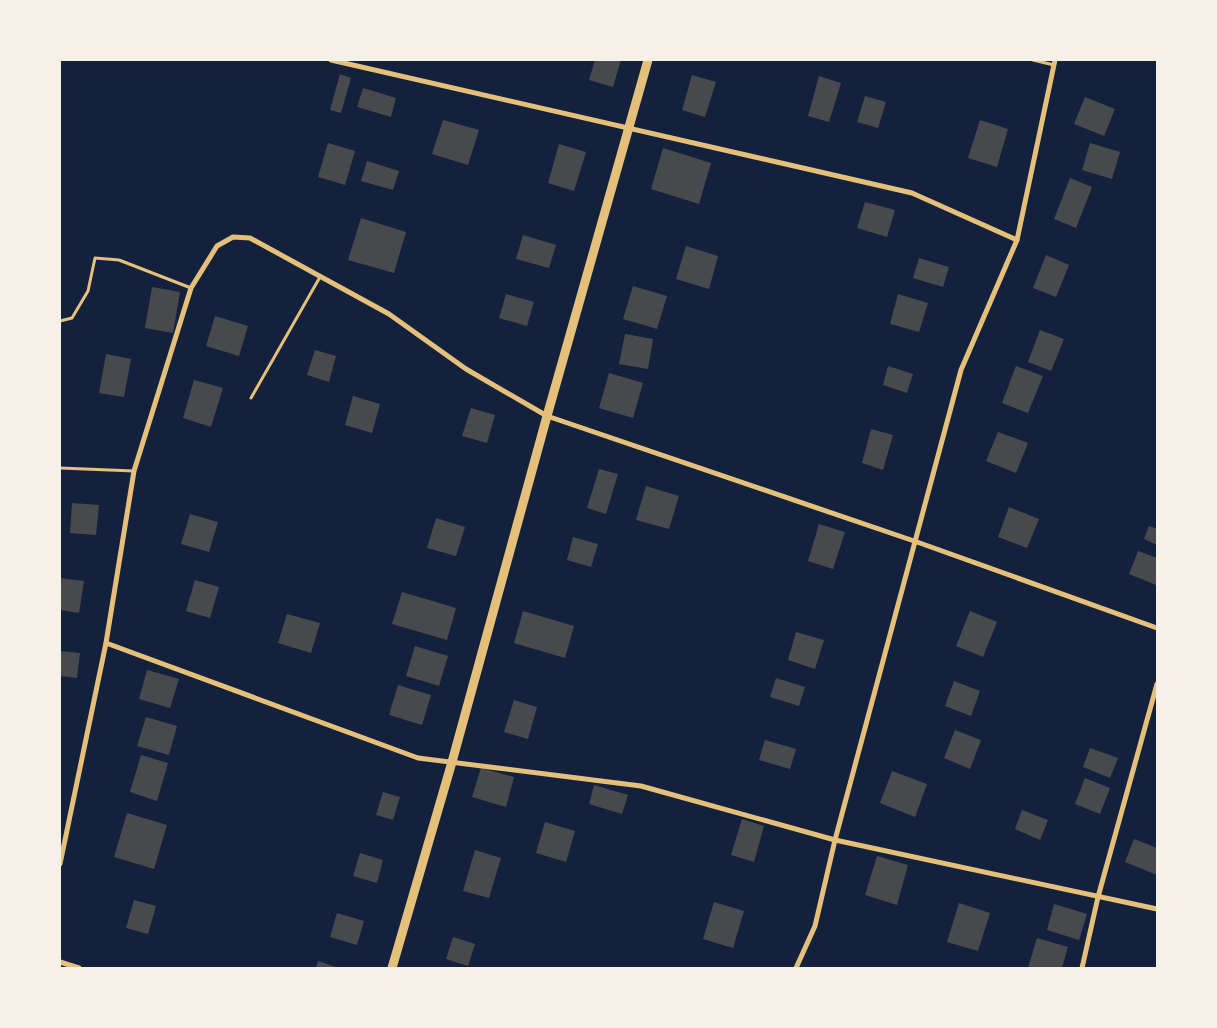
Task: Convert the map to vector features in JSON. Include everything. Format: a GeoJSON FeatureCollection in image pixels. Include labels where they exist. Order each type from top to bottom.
{"type":"FeatureCollection","features":[{"type":"Feature","properties":{"kind":"street"},"geometry":{"type":"LineString","coordinates":[[331,60],[596,119],[630,129],[912,193],[1017,240]]}},
{"type":"Feature","properties":{"kind":"street"},"geometry":{"type":"LineString","coordinates":[[392,968],[452,762],[546,416],[630,129],[648,60]]}},
{"type":"Feature","properties":{"kind":"street"},"geometry":{"type":"LineString","coordinates":[[796,968],[814,926],[835,840],[962,370],[1017,240],[1054,62]]}},
{"type":"Feature","properties":{"kind":"street"},"geometry":{"type":"LineString","coordinates":[[60,864],[106,643],[134,471],[191,288],[217,246],[233,237],[250,238],[388,314],[466,368],[546,416],[917,542],[1157,628]]}},
{"type":"Feature","properties":{"kind":"street"},"geometry":{"type":"LineString","coordinates":[[106,643],[418,758],[641,786],[835,840],[1157,910]]}},
{"type":"Feature","properties":{"kind":"street"},"geometry":{"type":"LineString","coordinates":[[1082,968],[1098,897],[1157,684]]}},
{"type":"Feature","properties":{"kind":"street"},"geometry":{"type":"LineString","coordinates":[[60,962],[79,968]]}},
{"type":"Feature","properties":{"kind":"lane"},"geometry":{"type":"LineString","coordinates":[[1033,60],[1054,62]]}},
{"type":"Feature","properties":{"kind":"lane"},"geometry":{"type":"LineString","coordinates":[[60,321],[72,318],[88,291],[95,258],[119,260],[191,288]]}},
{"type":"Feature","properties":{"kind":"lane"},"geometry":{"type":"LineString","coordinates":[[251,398],[320,276]]}},
{"type":"Feature","properties":{"kind":"lane"},"geometry":{"type":"LineString","coordinates":[[60,468],[134,471]]}},
{"type":"Feature","properties":{"kind":"building"},"geometry":{"type":"Polygon","coordinates":[[[595,60],[621,60],[613,87],[589,80],[595,60]]]}},
{"type":"Feature","properties":{"kind":"building"},"geometry":{"type":"Polygon","coordinates":[[[340,74],[351,78],[341,113],[330,110],[340,74]]]}},
{"type":"Feature","properties":{"kind":"building"},"geometry":{"type":"Polygon","coordinates":[[[692,75],[716,82],[705,117],[682,110],[692,75]]]}},
{"type":"Feature","properties":{"kind":"building"},"geometry":{"type":"Polygon","coordinates":[[[819,76],[841,83],[829,122],[808,116],[819,76]]]}},
{"type":"Feature","properties":{"kind":"building"},"geometry":{"type":"Polygon","coordinates":[[[363,88],[396,98],[391,117],[357,107],[363,88]]]}},
{"type":"Feature","properties":{"kind":"building"},"geometry":{"type":"Polygon","coordinates":[[[865,96],[886,102],[878,128],[857,122],[865,96]]]}},
{"type":"Feature","properties":{"kind":"building"},"geometry":{"type":"Polygon","coordinates":[[[1085,97],[1115,109],[1104,136],[1074,124],[1085,97]]]}},
{"type":"Feature","properties":{"kind":"building"},"geometry":{"type":"Polygon","coordinates":[[[443,120],[479,130],[468,165],[432,154],[443,120]]]}},
{"type":"Feature","properties":{"kind":"building"},"geometry":{"type":"Polygon","coordinates":[[[980,120],[1008,129],[997,167],[968,158],[980,120]]]}},
{"type":"Feature","properties":{"kind":"building"},"geometry":{"type":"Polygon","coordinates":[[[328,143],[355,151],[345,185],[318,177],[328,143]]]}},
{"type":"Feature","properties":{"kind":"building"},"geometry":{"type":"Polygon","coordinates":[[[1090,143],[1120,152],[1112,179],[1082,170],[1090,143]]]}},
{"type":"Feature","properties":{"kind":"building"},"geometry":{"type":"Polygon","coordinates":[[[559,144],[586,152],[574,191],[548,183],[559,144]]]}},
{"type":"Feature","properties":{"kind":"building"},"geometry":{"type":"Polygon","coordinates":[[[663,148],[711,163],[699,204],[651,189],[663,148]]]}},
{"type":"Feature","properties":{"kind":"building"},"geometry":{"type":"Polygon","coordinates":[[[367,161],[399,171],[393,190],[361,181],[367,161]]]}},
{"type":"Feature","properties":{"kind":"building"},"geometry":{"type":"Polygon","coordinates":[[[1070,178],[1092,187],[1076,228],[1054,219],[1070,178]]]}},
{"type":"Feature","properties":{"kind":"building"},"geometry":{"type":"Polygon","coordinates":[[[865,202],[895,210],[887,237],[857,228],[865,202]]]}},
{"type":"Feature","properties":{"kind":"building"},"geometry":{"type":"Polygon","coordinates":[[[361,218],[406,232],[394,273],[348,260],[361,218]]]}},
{"type":"Feature","properties":{"kind":"building"},"geometry":{"type":"Polygon","coordinates":[[[523,235],[556,245],[549,268],[516,259],[523,235]]]}},
{"type":"Feature","properties":{"kind":"building"},"geometry":{"type":"Polygon","coordinates":[[[686,246],[718,256],[709,289],[676,279],[686,246]]]}},
{"type":"Feature","properties":{"kind":"building"},"geometry":{"type":"Polygon","coordinates":[[[1046,255],[1069,265],[1056,297],[1033,288],[1046,255]]]}},
{"type":"Feature","properties":{"kind":"building"},"geometry":{"type":"Polygon","coordinates":[[[919,258],[949,267],[943,287],[913,278],[919,258]]]}},
{"type":"Feature","properties":{"kind":"building"},"geometry":{"type":"Polygon","coordinates":[[[633,286],[667,296],[657,329],[623,319],[633,286]]]}},
{"type":"Feature","properties":{"kind":"building"},"geometry":{"type":"Polygon","coordinates":[[[152,287],[180,292],[173,333],[145,328],[152,287]]]}},
{"type":"Feature","properties":{"kind":"building"},"geometry":{"type":"Polygon","coordinates":[[[506,294],[534,302],[527,326],[499,318],[506,294]]]}},
{"type":"Feature","properties":{"kind":"building"},"geometry":{"type":"Polygon","coordinates":[[[898,294],[928,303],[919,332],[890,324],[898,294]]]}},
{"type":"Feature","properties":{"kind":"building"},"geometry":{"type":"Polygon","coordinates":[[[215,316],[248,326],[239,356],[206,346],[215,316]]]}},
{"type":"Feature","properties":{"kind":"building"},"geometry":{"type":"Polygon","coordinates":[[[1040,330],[1064,339],[1051,371],[1028,362],[1040,330]]]}},
{"type":"Feature","properties":{"kind":"building"},"geometry":{"type":"Polygon","coordinates":[[[625,334],[653,339],[648,369],[619,364],[625,334]]]}},
{"type":"Feature","properties":{"kind":"building"},"geometry":{"type":"Polygon","coordinates":[[[315,350],[336,356],[329,382],[307,375],[315,350]]]}},
{"type":"Feature","properties":{"kind":"building"},"geometry":{"type":"Polygon","coordinates":[[[106,354],[131,359],[124,397],[99,393],[106,354]]]}},
{"type":"Feature","properties":{"kind":"building"},"geometry":{"type":"Polygon","coordinates":[[[888,366],[913,374],[907,393],[883,385],[888,366]]]}},
{"type":"Feature","properties":{"kind":"building"},"geometry":{"type":"Polygon","coordinates":[[[1016,366],[1043,376],[1028,413],[1002,403],[1016,366]]]}},
{"type":"Feature","properties":{"kind":"building"},"geometry":{"type":"Polygon","coordinates":[[[609,373],[643,383],[633,418],[599,408],[609,373]]]}},
{"type":"Feature","properties":{"kind":"building"},"geometry":{"type":"Polygon","coordinates":[[[194,380],[223,388],[211,427],[183,418],[194,380]]]}},
{"type":"Feature","properties":{"kind":"building"},"geometry":{"type":"Polygon","coordinates":[[[353,396],[380,404],[372,433],[345,425],[353,396]]]}},
{"type":"Feature","properties":{"kind":"building"},"geometry":{"type":"Polygon","coordinates":[[[471,408],[495,415],[487,443],[462,436],[471,408]]]}},
{"type":"Feature","properties":{"kind":"building"},"geometry":{"type":"Polygon","coordinates":[[[871,429],[893,435],[883,470],[862,463],[871,429]]]}},
{"type":"Feature","properties":{"kind":"building"},"geometry":{"type":"Polygon","coordinates":[[[998,432],[1028,443],[1016,473],[986,461],[998,432]]]}},
{"type":"Feature","properties":{"kind":"building"},"geometry":{"type":"Polygon","coordinates":[[[599,469],[618,474],[606,514],[587,508],[599,469]]]}},
{"type":"Feature","properties":{"kind":"building"},"geometry":{"type":"Polygon","coordinates":[[[646,486],[679,496],[669,529],[636,520],[646,486]]]}},
{"type":"Feature","properties":{"kind":"building"},"geometry":{"type":"Polygon","coordinates":[[[72,503],[99,505],[96,535],[70,533],[72,503]]]}},
{"type":"Feature","properties":{"kind":"building"},"geometry":{"type":"Polygon","coordinates":[[[1009,507],[1039,519],[1027,548],[998,537],[1009,507]]]}},
{"type":"Feature","properties":{"kind":"building"},"geometry":{"type":"Polygon","coordinates":[[[190,514],[218,522],[209,552],[181,544],[190,514]]]}},
{"type":"Feature","properties":{"kind":"building"},"geometry":{"type":"Polygon","coordinates":[[[436,518],[465,527],[456,556],[427,548],[436,518]]]}},
{"type":"Feature","properties":{"kind":"building"},"geometry":{"type":"Polygon","coordinates":[[[819,524],[845,532],[833,569],[808,561],[819,524]]]}},
{"type":"Feature","properties":{"kind":"building"},"geometry":{"type":"Polygon","coordinates":[[[1149,526],[1157,529],[1157,545],[1144,539],[1149,526]]]}},
{"type":"Feature","properties":{"kind":"building"},"geometry":{"type":"Polygon","coordinates":[[[573,537],[598,544],[591,567],[567,560],[573,537]]]}},
{"type":"Feature","properties":{"kind":"building"},"geometry":{"type":"Polygon","coordinates":[[[1138,551],[1157,558],[1156,585],[1129,574],[1138,551]]]}},
{"type":"Feature","properties":{"kind":"building"},"geometry":{"type":"Polygon","coordinates":[[[60,578],[84,581],[79,613],[60,610],[60,578]]]}},
{"type":"Feature","properties":{"kind":"building"},"geometry":{"type":"Polygon","coordinates":[[[195,580],[219,587],[210,618],[186,611],[195,580]]]}},
{"type":"Feature","properties":{"kind":"building"},"geometry":{"type":"Polygon","coordinates":[[[402,592],[456,608],[447,640],[392,624],[402,592]]]}},
{"type":"Feature","properties":{"kind":"building"},"geometry":{"type":"Polygon","coordinates":[[[523,611],[574,626],[565,658],[514,643],[523,611]]]}},
{"type":"Feature","properties":{"kind":"building"},"geometry":{"type":"Polygon","coordinates":[[[970,611],[997,622],[983,657],[956,646],[970,611]]]}},
{"type":"Feature","properties":{"kind":"building"},"geometry":{"type":"Polygon","coordinates":[[[287,614],[320,623],[311,653],[278,643],[287,614]]]}},
{"type":"Feature","properties":{"kind":"building"},"geometry":{"type":"Polygon","coordinates":[[[796,632],[824,640],[815,669],[788,660],[796,632]]]}},
{"type":"Feature","properties":{"kind":"building"},"geometry":{"type":"Polygon","coordinates":[[[415,646],[448,656],[439,686],[406,676],[415,646]]]}},
{"type":"Feature","properties":{"kind":"building"},"geometry":{"type":"Polygon","coordinates":[[[60,651],[80,653],[77,678],[60,676],[60,651]]]}},
{"type":"Feature","properties":{"kind":"building"},"geometry":{"type":"Polygon","coordinates":[[[147,670],[179,679],[170,708],[139,699],[147,670]]]}},
{"type":"Feature","properties":{"kind":"building"},"geometry":{"type":"Polygon","coordinates":[[[776,678],[805,687],[799,706],[770,697],[776,678]]]}},
{"type":"Feature","properties":{"kind":"building"},"geometry":{"type":"Polygon","coordinates":[[[954,681],[980,691],[971,716],[945,706],[954,681]]]}},
{"type":"Feature","properties":{"kind":"building"},"geometry":{"type":"Polygon","coordinates":[[[398,685],[431,695],[422,725],[389,715],[398,685]]]}},
{"type":"Feature","properties":{"kind":"building"},"geometry":{"type":"Polygon","coordinates":[[[514,700],[537,707],[528,739],[504,732],[514,700]]]}},
{"type":"Feature","properties":{"kind":"building"},"geometry":{"type":"Polygon","coordinates":[[[146,717],[177,726],[169,755],[137,746],[146,717]]]}},
{"type":"Feature","properties":{"kind":"building"},"geometry":{"type":"Polygon","coordinates":[[[955,730],[981,740],[970,769],[944,758],[955,730]]]}},
{"type":"Feature","properties":{"kind":"building"},"geometry":{"type":"Polygon","coordinates":[[[765,740],[796,749],[790,769],[759,760],[765,740]]]}},
{"type":"Feature","properties":{"kind":"building"},"geometry":{"type":"Polygon","coordinates":[[[1090,748],[1118,758],[1110,778],[1083,767],[1090,748]]]}},
{"type":"Feature","properties":{"kind":"building"},"geometry":{"type":"Polygon","coordinates":[[[141,755],[168,763],[157,801],[130,792],[141,755]]]}},
{"type":"Feature","properties":{"kind":"building"},"geometry":{"type":"Polygon","coordinates":[[[481,768],[514,777],[506,807],[472,797],[481,768]]]}},
{"type":"Feature","properties":{"kind":"building"},"geometry":{"type":"Polygon","coordinates":[[[892,771],[927,784],[915,817],[880,803],[892,771]]]}},
{"type":"Feature","properties":{"kind":"building"},"geometry":{"type":"Polygon","coordinates":[[[1085,778],[1110,788],[1100,814],[1075,804],[1085,778]]]}},
{"type":"Feature","properties":{"kind":"building"},"geometry":{"type":"Polygon","coordinates":[[[594,785],[628,795],[622,814],[589,804],[594,785]]]}},
{"type":"Feature","properties":{"kind":"building"},"geometry":{"type":"Polygon","coordinates":[[[383,792],[400,797],[393,820],[376,815],[383,792]]]}},
{"type":"Feature","properties":{"kind":"building"},"geometry":{"type":"Polygon","coordinates":[[[1022,810],[1048,820],[1040,840],[1015,829],[1022,810]]]}},
{"type":"Feature","properties":{"kind":"building"},"geometry":{"type":"Polygon","coordinates":[[[127,813],[167,825],[154,869],[114,857],[127,813]]]}},
{"type":"Feature","properties":{"kind":"building"},"geometry":{"type":"Polygon","coordinates":[[[742,819],[764,826],[754,862],[731,855],[742,819]]]}},
{"type":"Feature","properties":{"kind":"building"},"geometry":{"type":"Polygon","coordinates":[[[545,822],[575,831],[566,862],[536,853],[545,822]]]}},
{"type":"Feature","properties":{"kind":"building"},"geometry":{"type":"Polygon","coordinates":[[[1134,839],[1157,848],[1157,875],[1125,862],[1134,839]]]}},
{"type":"Feature","properties":{"kind":"building"},"geometry":{"type":"Polygon","coordinates":[[[475,850],[501,858],[489,898],[463,891],[475,850]]]}},
{"type":"Feature","properties":{"kind":"building"},"geometry":{"type":"Polygon","coordinates":[[[360,853],[383,860],[377,883],[353,876],[360,853]]]}},
{"type":"Feature","properties":{"kind":"building"},"geometry":{"type":"Polygon","coordinates":[[[877,856],[908,865],[897,905],[865,895],[877,856]]]}},
{"type":"Feature","properties":{"kind":"building"},"geometry":{"type":"Polygon","coordinates":[[[134,900],[156,906],[148,934],[126,928],[134,900]]]}},
{"type":"Feature","properties":{"kind":"building"},"geometry":{"type":"Polygon","coordinates":[[[714,902],[744,911],[733,948],[703,939],[714,902]]]}},
{"type":"Feature","properties":{"kind":"building"},"geometry":{"type":"Polygon","coordinates":[[[959,903],[990,913],[978,951],[947,942],[959,903]]]}},
{"type":"Feature","properties":{"kind":"building"},"geometry":{"type":"Polygon","coordinates":[[[1054,904],[1087,914],[1079,940],[1047,930],[1054,904]]]}},
{"type":"Feature","properties":{"kind":"building"},"geometry":{"type":"Polygon","coordinates":[[[337,913],[364,921],[357,945],[330,937],[337,913]]]}},
{"type":"Feature","properties":{"kind":"building"},"geometry":{"type":"Polygon","coordinates":[[[453,937],[475,944],[468,966],[446,959],[453,937]]]}},
{"type":"Feature","properties":{"kind":"building"},"geometry":{"type":"Polygon","coordinates":[[[1037,938],[1068,947],[1062,968],[1028,968],[1037,938]]]}},
{"type":"Feature","properties":{"kind":"building"},"geometry":{"type":"Polygon","coordinates":[[[318,961],[339,968],[316,968],[318,961]]]}}]}
